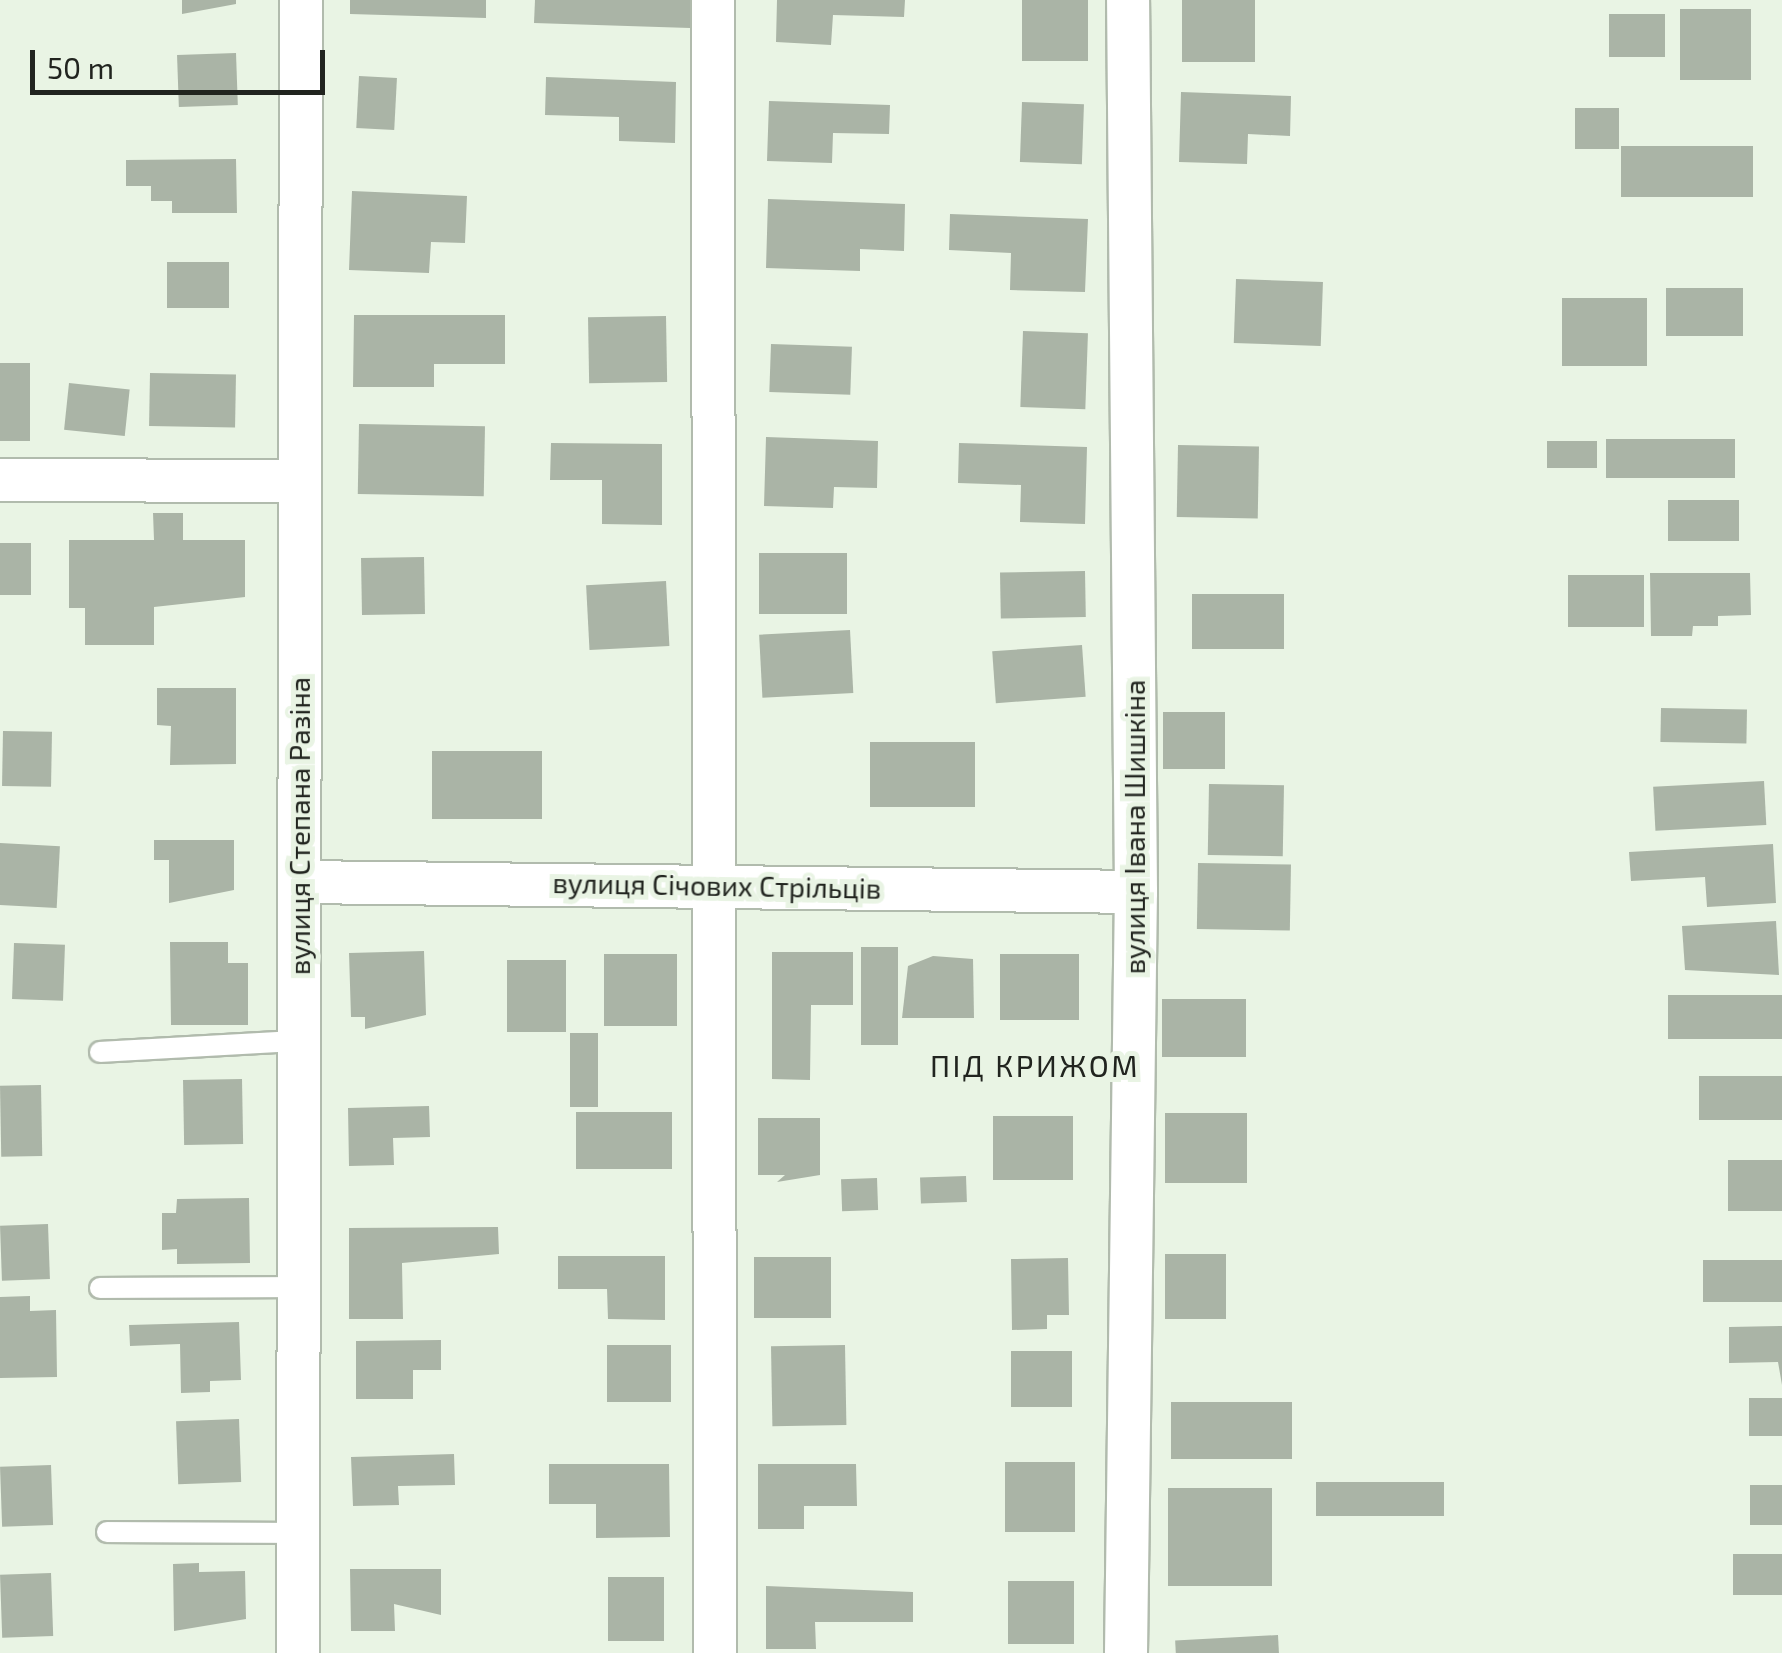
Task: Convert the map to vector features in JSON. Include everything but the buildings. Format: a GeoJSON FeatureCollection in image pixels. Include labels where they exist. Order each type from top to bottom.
{"type":"FeatureCollection","features":[{"type":"Feature","properties":{"kind":"street","name":"вулиця Степана Разіна"},"geometry":{"type":"LineString","coordinates":[[298,1653],[302,0]]}},
{"type":"Feature","properties":{"kind":"street"},"geometry":{"type":"LineString","coordinates":[[713,0],[715,1653]]}},
{"type":"Feature","properties":{"kind":"street","name":"вулиця Івана Шишкіна"},"geometry":{"type":"LineString","coordinates":[[1126,1653],[1136,892],[1128,0]]}},
{"type":"Feature","properties":{"kind":"street"},"geometry":{"type":"LineString","coordinates":[[0,480],[300,481]]}},
{"type":"Feature","properties":{"kind":"street","name":"вулиця Січових Стрільців"},"geometry":{"type":"LineString","coordinates":[[299,882],[1136,892]]}},
{"type":"Feature","properties":{"kind":"lane"},"geometry":{"type":"LineString","coordinates":[[100,1052],[299,1042]]}},
{"type":"Feature","properties":{"kind":"lane"},"geometry":{"type":"LineString","coordinates":[[100,1288],[298,1287]]}},
{"type":"Feature","properties":{"kind":"lane"},"geometry":{"type":"LineString","coordinates":[[107,1532],[298,1533]]}},
{"type":"Feature","properties":{"kind":"district","name":"ПІД КРИЖОМ"},"geometry":{"type":"Point","coordinates":[1035,1065]}}]}
